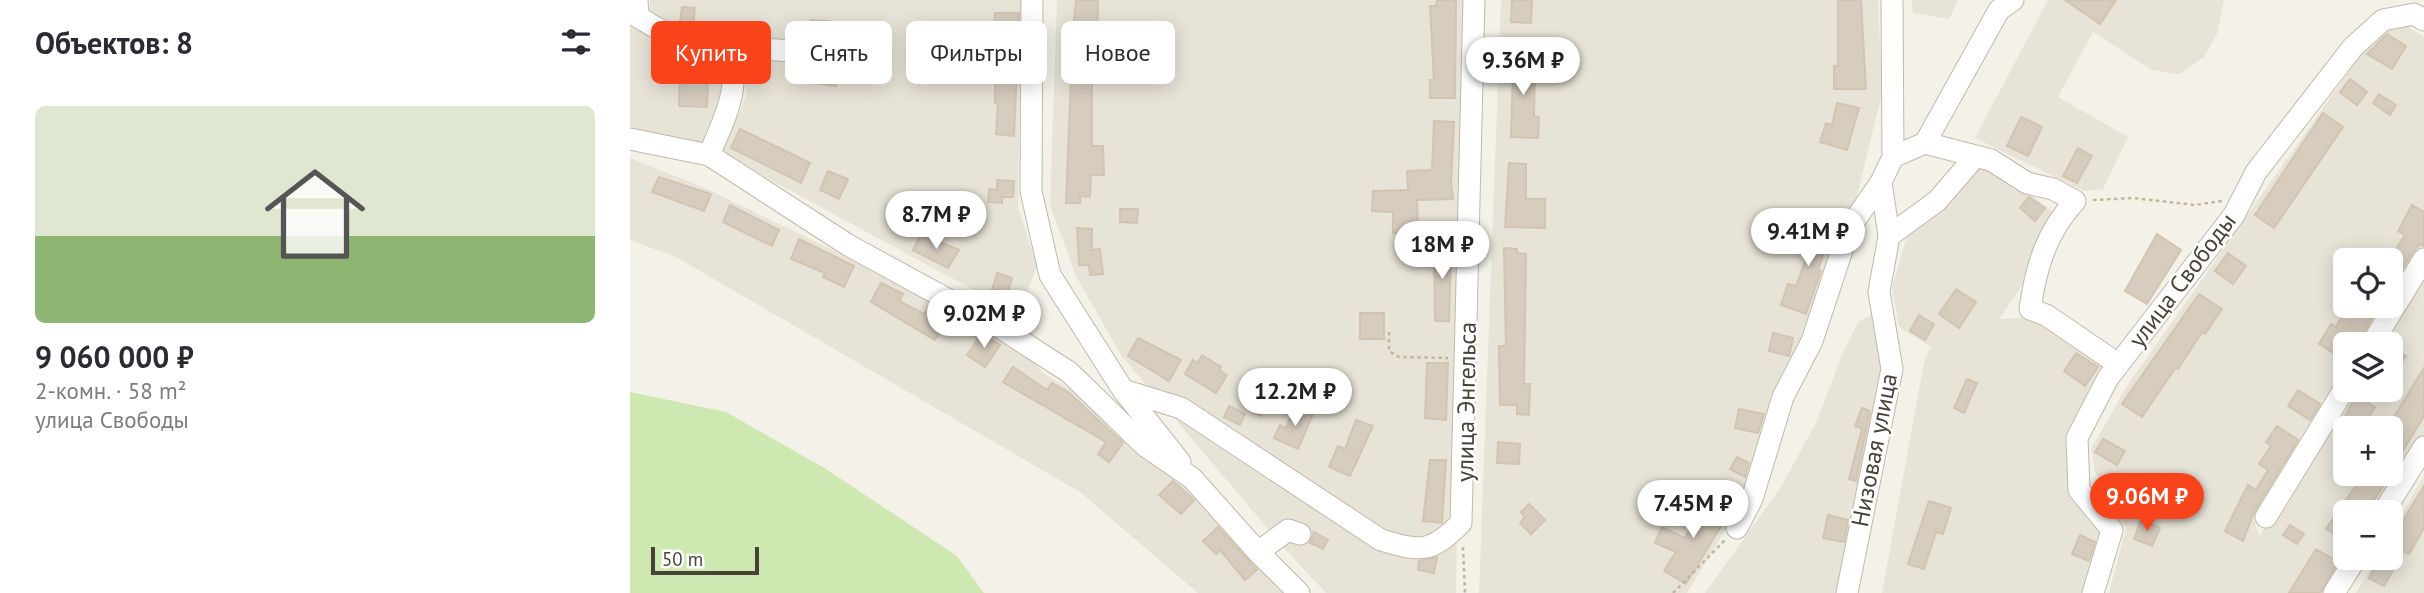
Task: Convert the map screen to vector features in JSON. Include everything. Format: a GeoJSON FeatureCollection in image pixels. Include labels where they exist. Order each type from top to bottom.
{"type":"FeatureCollection","features":[{"type":"Feature","properties":{"kind":"street"},"geometry":{"type":"LineString","coordinates":[[637,0],[638,17],[651,24]]}},
{"type":"Feature","properties":{"kind":"street"},"geometry":{"type":"LineString","coordinates":[[1032,0],[1031,191],[1050,275],[1123,390],[1192,478],[1299,593]]}},
{"type":"Feature","properties":{"kind":"street","name":"улица Энгельса"},"geometry":{"type":"LineString","coordinates":[[1461,523],[1474,0]]}},
{"type":"Feature","properties":{"kind":"street"},"geometry":{"type":"LineString","coordinates":[[1737,528],[1752,499],[1783,397],[1812,341],[1849,229],[1881,182],[1892,157],[1892,0]]}},
{"type":"Feature","properties":{"kind":"street"},"geometry":{"type":"LineString","coordinates":[[1925,143],[1999,10],[2013,0]]}},
{"type":"Feature","properties":{"kind":"street","name":"улица Свободы"},"geometry":{"type":"LineString","coordinates":[[2093,593],[2112,530],[2079,491],[2077,438],[2118,364],[2226,225],[2256,172],[2353,47],[2383,20],[2419,17]]}},
{"type":"Feature","properties":{"kind":"street"},"geometry":{"type":"LineString","coordinates":[[709,155],[732,94],[733,84]]}},
{"type":"Feature","properties":{"kind":"street"},"geometry":{"type":"LineString","coordinates":[[630,139],[709,155],[848,245],[1002,329],[1069,372],[1144,445],[1192,478]]}},
{"type":"Feature","properties":{"kind":"street"},"geometry":{"type":"LineString","coordinates":[[1892,157],[1925,143],[1991,160],[2027,183],[2053,189],[2075,201],[2056,222],[2046,244],[2035,276],[2030,309],[2046,315],[2118,364]]}},
{"type":"Feature","properties":{"kind":"street"},"geometry":{"type":"LineString","coordinates":[[1889,236],[1937,201],[1975,156]]}},
{"type":"Feature","properties":{"kind":"street","name":"Низовая улица"},"geometry":{"type":"LineString","coordinates":[[1847,593],[1892,369],[1879,292],[1889,236],[1881,182]]}},
{"type":"Feature","properties":{"kind":"street"},"geometry":{"type":"LineString","coordinates":[[2379,332],[2424,259]]}},
{"type":"Feature","properties":{"kind":"street"},"geometry":{"type":"LineString","coordinates":[[1123,390],[1181,408],[1381,540],[1413,550],[1439,545],[1461,523]]}},
{"type":"Feature","properties":{"kind":"street"},"geometry":{"type":"LineString","coordinates":[[2266,517],[2336,402]]}},
{"type":"Feature","properties":{"kind":"street"},"geometry":{"type":"LineString","coordinates":[[2392,500],[2424,447]]}},
{"type":"Feature","properties":{"kind":"street"},"geometry":{"type":"LineString","coordinates":[[1258,552],[1288,530],[1300,534]]}},
{"type":"Feature","properties":{"kind":"street"},"geometry":{"type":"LineString","coordinates":[[2334,593],[2348,570]]}},
{"type":"Feature","properties":{"kind":"path"},"geometry":{"type":"LineString","coordinates":[[2075,201],[2133,198],[2195,205],[2242,198]]}},
{"type":"Feature","properties":{"kind":"path"},"geometry":{"type":"LineString","coordinates":[[1389,332],[1389,351],[1399,357],[1448,358]]}},
{"type":"Feature","properties":{"kind":"path"},"geometry":{"type":"LineString","coordinates":[[1461,523],[1465,593]]}},
{"type":"Feature","properties":{"kind":"path"},"geometry":{"type":"LineString","coordinates":[[1673,593],[1737,528]]}},
{"type":"Feature","properties":{"kind":"shaded area"},"geometry":{"type":"Polygon","coordinates":[[[650,0],[1021,0],[1021,21],[906,21],[906,84],[1020,84],[1018,207],[1037,267],[1018,314],[721,153],[747,95],[744,84],[771,84],[771,21],[662,21],[650,14],[650,0]]]}},
{"type":"Feature","properties":{"kind":"shaded area"},"geometry":{"type":"Polygon","coordinates":[[[1057,0],[1466,0],[1456,593],[1326,593],[1284,548],[1121,355],[1076,276],[1050,205],[1057,0]]]}},
{"type":"Feature","properties":{"kind":"shaded area"},"geometry":{"type":"Polygon","coordinates":[[[1501,0],[1878,0],[1882,93],[1850,225],[1746,496],[1687,593],[1479,593],[1501,0]]]}},
{"type":"Feature","properties":{"kind":"shaded area"},"geometry":{"type":"Polygon","coordinates":[[[1912,0],[1958,0],[1949,19],[1913,13],[1912,0]]]}},
{"type":"Feature","properties":{"kind":"shaded area"},"geometry":{"type":"Polygon","coordinates":[[[2048,0],[2224,0],[2217,34],[2204,57],[2179,74],[2152,70],[2093,32],[2058,97],[2128,137],[2103,189],[2084,191],[1975,138],[2048,0]]]}},
{"type":"Feature","properties":{"kind":"shaded area"},"geometry":{"type":"Polygon","coordinates":[[[630,13],[651,23],[651,84],[726,84],[705,146],[630,131],[630,13]]]}},
{"type":"Feature","properties":{"kind":"shaded area"},"geometry":{"type":"Polygon","coordinates":[[[2400,22],[2424,37],[2424,247],[2403,281],[2403,248],[2333,248],[2333,318],[2380,318],[2371,332],[2333,332],[2333,393],[2254,520],[2259,536],[2333,420],[2333,486],[2398,486],[2390,500],[2333,500],[2333,570],[2342,570],[2336,593],[2109,593],[2126,528],[2095,472],[2091,449],[2127,386],[2380,27],[2400,22]]]}},
{"type":"Feature","properties":{"kind":"shaded area"},"geometry":{"type":"Polygon","coordinates":[[[630,158],[705,188],[857,262],[952,312],[1036,364],[1042,372],[1109,415],[1179,478],[1288,593],[1198,593],[1080,492],[676,257],[630,240],[630,158]]]}},
{"type":"Feature","properties":{"kind":"shaded area"},"geometry":{"type":"Polygon","coordinates":[[[1984,160],[2054,212],[2039,237],[2025,281],[1999,319],[2056,316],[2114,355],[2076,429],[2081,485],[2107,532],[2088,593],[1882,593],[1924,362],[1931,347],[1899,327],[1892,288],[1908,232],[1984,160]]]}},
{"type":"Feature","properties":{"kind":"shaded area"},"geometry":{"type":"Polygon","coordinates":[[[2424,276],[2424,441],[2403,478],[2403,416],[2335,416],[2344,402],[2403,402],[2403,332],[2389,332],[2398,318],[2403,318],[2403,310],[2424,276]]]}},
{"type":"Feature","properties":{"kind":"shaded area"},"geometry":{"type":"Polygon","coordinates":[[[1873,315],[1893,351],[1842,593],[1705,593],[1781,487],[1817,421],[1843,352],[1859,321],[1873,315]]]}},
{"type":"Feature","properties":{"kind":"shaded area"},"geometry":{"type":"Polygon","coordinates":[[[2424,476],[2424,593],[2356,593],[2370,570],[2403,570],[2403,513],[2424,476]]]}},
{"type":"Feature","properties":{"kind":"green space"},"geometry":{"type":"Polygon","coordinates":[[[630,392],[726,412],[826,469],[957,556],[984,593],[630,593],[630,392]]]}},
{"type":"Feature","properties":{"kind":"building"},"geometry":{"type":"Polygon","coordinates":[[[1076,0],[1098,0],[1098,21],[1074,21],[1076,0]]]}},
{"type":"Feature","properties":{"kind":"building"},"geometry":{"type":"Polygon","coordinates":[[[1437,0],[1456,0],[1455,98],[1430,98],[1430,80],[1434,80],[1430,6],[1436,6],[1437,0]]]}},
{"type":"Feature","properties":{"kind":"building"},"geometry":{"type":"Polygon","coordinates":[[[1512,0],[1532,0],[1531,23],[1511,22],[1512,0]]]}},
{"type":"Feature","properties":{"kind":"building"},"geometry":{"type":"Polygon","coordinates":[[[1838,0],[1861,0],[1866,89],[1834,89],[1834,66],[1838,66],[1838,0]]]}},
{"type":"Feature","properties":{"kind":"building"},"geometry":{"type":"Polygon","coordinates":[[[2065,0],[2116,0],[2100,24],[2065,0]]]}},
{"type":"Feature","properties":{"kind":"building"},"geometry":{"type":"Polygon","coordinates":[[[682,7],[695,8],[693,21],[680,21],[682,7]]]}},
{"type":"Feature","properties":{"kind":"building"},"geometry":{"type":"Polygon","coordinates":[[[995,13],[1019,13],[1019,21],[995,21],[995,13]]]}},
{"type":"Feature","properties":{"kind":"building"},"geometry":{"type":"Polygon","coordinates":[[[2387,34],[2406,46],[2392,69],[2367,54],[2387,34]]]}},
{"type":"Feature","properties":{"kind":"building"},"geometry":{"type":"Polygon","coordinates":[[[1509,54],[1535,56],[1534,116],[1539,117],[1538,138],[1511,137],[1513,72],[1508,72],[1509,54]]]}},
{"type":"Feature","properties":{"kind":"building"},"geometry":{"type":"Polygon","coordinates":[[[2350,79],[2367,92],[2357,105],[2340,92],[2350,79]]]}},
{"type":"Feature","properties":{"kind":"building"},"geometry":{"type":"Polygon","coordinates":[[[680,84],[708,84],[707,107],[679,106],[680,84]]]}},
{"type":"Feature","properties":{"kind":"building"},"geometry":{"type":"Polygon","coordinates":[[[995,84],[1016,84],[1014,136],[996,134],[998,103],[995,103],[995,84]]]}},
{"type":"Feature","properties":{"kind":"building"},"geometry":{"type":"Polygon","coordinates":[[[1071,84],[1092,84],[1092,146],[1103,146],[1104,175],[1091,175],[1090,197],[1080,196],[1080,203],[1066,203],[1071,84]]]}},
{"type":"Feature","properties":{"kind":"building"},"geometry":{"type":"Polygon","coordinates":[[[2379,94],[2396,105],[2390,115],[2373,103],[2379,94]]]}},
{"type":"Feature","properties":{"kind":"building"},"geometry":{"type":"Polygon","coordinates":[[[1837,103],[1859,108],[1847,150],[1820,142],[1826,123],[1832,125],[1837,103]]]}},
{"type":"Feature","properties":{"kind":"building"},"geometry":{"type":"Polygon","coordinates":[[[2323,113],[2343,127],[2274,228],[2255,215],[2323,113]]]}},
{"type":"Feature","properties":{"kind":"building"},"geometry":{"type":"Polygon","coordinates":[[[2021,117],[2042,127],[2028,156],[2007,146],[2021,117]]]}},
{"type":"Feature","properties":{"kind":"building"},"geometry":{"type":"Polygon","coordinates":[[[1434,121],[1454,122],[1451,183],[1453,199],[1417,200],[1418,232],[1393,233],[1393,212],[1372,211],[1373,191],[1408,190],[1407,171],[1432,170],[1434,121]]]}},
{"type":"Feature","properties":{"kind":"building"},"geometry":{"type":"Polygon","coordinates":[[[740,129],[810,163],[801,183],[731,148],[740,129]]]}},
{"type":"Feature","properties":{"kind":"building"},"geometry":{"type":"Polygon","coordinates":[[[2078,148],[2092,156],[2077,183],[2063,176],[2078,148]]]}},
{"type":"Feature","properties":{"kind":"building"},"geometry":{"type":"Polygon","coordinates":[[[1509,163],[1526,164],[1526,199],[1545,199],[1545,228],[1505,227],[1509,163]]]}},
{"type":"Feature","properties":{"kind":"building"},"geometry":{"type":"Polygon","coordinates":[[[828,171],[848,179],[839,199],[820,190],[828,171]]]}},
{"type":"Feature","properties":{"kind":"building"},"geometry":{"type":"Polygon","coordinates":[[[659,177],[711,194],[704,211],[652,192],[659,177]]]}},
{"type":"Feature","properties":{"kind":"building"},"geometry":{"type":"Polygon","coordinates":[[[997,180],[1014,181],[1013,197],[1002,197],[1002,203],[988,202],[989,189],[997,190],[997,180]]]}},
{"type":"Feature","properties":{"kind":"building"},"geometry":{"type":"Polygon","coordinates":[[[2029,197],[2045,208],[2035,221],[2020,208],[2029,197]]]}},
{"type":"Feature","properties":{"kind":"building"},"geometry":{"type":"Polygon","coordinates":[[[730,205],[779,230],[772,246],[723,222],[730,205]]]}},
{"type":"Feature","properties":{"kind":"building"},"geometry":{"type":"Polygon","coordinates":[[[2412,205],[2424,212],[2424,246],[2420,244],[2403,268],[2403,248],[2397,248],[2405,235],[2398,231],[2412,205]]]}},
{"type":"Feature","properties":{"kind":"building"},"geometry":{"type":"Polygon","coordinates":[[[1120,209],[1138,209],[1137,223],[1120,222],[1120,209]]]}},
{"type":"Feature","properties":{"kind":"building"},"geometry":{"type":"Polygon","coordinates":[[[1809,220],[1832,228],[1806,314],[1781,305],[1788,284],[1796,286],[1809,251],[1800,248],[1809,220]]]}},
{"type":"Feature","properties":{"kind":"building"},"geometry":{"type":"Polygon","coordinates":[[[1077,228],[1092,229],[1092,250],[1100,249],[1103,274],[1090,275],[1089,265],[1079,265],[1077,228]]]}},
{"type":"Feature","properties":{"kind":"building"},"geometry":{"type":"Polygon","coordinates":[[[921,234],[959,250],[948,268],[913,250],[921,234]]]}},
{"type":"Feature","properties":{"kind":"building"},"geometry":{"type":"Polygon","coordinates":[[[2157,234],[2181,250],[2147,304],[2125,291],[2157,234]]]}},
{"type":"Feature","properties":{"kind":"building"},"geometry":{"type":"Polygon","coordinates":[[[799,239],[854,266],[844,287],[823,277],[825,273],[791,259],[799,239]]]}},
{"type":"Feature","properties":{"kind":"building"},"geometry":{"type":"Polygon","coordinates":[[[1434,243],[1451,244],[1449,321],[1435,321],[1434,243]]]}},
{"type":"Feature","properties":{"kind":"building"},"geometry":{"type":"Polygon","coordinates":[[[1504,248],[1517,249],[1517,253],[1526,254],[1524,384],[1530,384],[1529,415],[1517,414],[1517,405],[1500,405],[1499,346],[1506,346],[1504,248]]]}},
{"type":"Feature","properties":{"kind":"building"},"geometry":{"type":"Polygon","coordinates":[[[2228,253],[2246,266],[2233,284],[2215,271],[2228,253]]]}},
{"type":"Feature","properties":{"kind":"building"},"geometry":{"type":"Polygon","coordinates":[[[997,273],[1012,278],[1007,295],[992,290],[997,273]]]}},
{"type":"Feature","properties":{"kind":"building"},"geometry":{"type":"Polygon","coordinates":[[[881,283],[903,294],[899,301],[924,314],[929,306],[948,317],[935,340],[871,302],[881,283]]]}},
{"type":"Feature","properties":{"kind":"building"},"geometry":{"type":"Polygon","coordinates":[[[1956,289],[1976,302],[1959,328],[1939,314],[1956,289]]]}},
{"type":"Feature","properties":{"kind":"building"},"geometry":{"type":"Polygon","coordinates":[[[2199,294],[2222,309],[2205,334],[2202,332],[2178,369],[2176,367],[2142,417],[2122,404],[2199,294]]]}},
{"type":"Feature","properties":{"kind":"building"},"geometry":{"type":"Polygon","coordinates":[[[1360,313],[1384,313],[1384,339],[1360,339],[1360,313]]]}},
{"type":"Feature","properties":{"kind":"building"},"geometry":{"type":"Polygon","coordinates":[[[1919,315],[1934,324],[1925,340],[1910,331],[1919,315]]]}},
{"type":"Feature","properties":{"kind":"building"},"geometry":{"type":"Polygon","coordinates":[[[2341,318],[2372,318],[2364,332],[2333,332],[2333,353],[2319,344],[2331,324],[2336,327],[2341,318]]]}},
{"type":"Feature","properties":{"kind":"building"},"geometry":{"type":"Polygon","coordinates":[[[982,333],[1000,345],[985,367],[967,355],[982,333]]]}},
{"type":"Feature","properties":{"kind":"building"},"geometry":{"type":"Polygon","coordinates":[[[1773,333],[1793,338],[1789,356],[1769,351],[1773,333]]]}},
{"type":"Feature","properties":{"kind":"building"},"geometry":{"type":"Polygon","coordinates":[[[1138,338],[1181,360],[1169,381],[1128,356],[1138,338]]]}},
{"type":"Feature","properties":{"kind":"building"},"geometry":{"type":"Polygon","coordinates":[[[2076,353],[2098,367],[2085,386],[2064,371],[2076,353]]]}},
{"type":"Feature","properties":{"kind":"building"},"geometry":{"type":"Polygon","coordinates":[[[1202,355],[1221,367],[1219,370],[1227,375],[1216,393],[1185,374],[1193,360],[1198,363],[1202,355]]]}},
{"type":"Feature","properties":{"kind":"building"},"geometry":{"type":"Polygon","coordinates":[[[1427,363],[1448,363],[1446,420],[1425,418],[1427,363]]]}},
{"type":"Feature","properties":{"kind":"building"},"geometry":{"type":"Polygon","coordinates":[[[1013,367],[1047,390],[1052,383],[1068,392],[1123,443],[1109,462],[1098,454],[1106,442],[1003,382],[1013,367]]]}},
{"type":"Feature","properties":{"kind":"building"},"geometry":{"type":"Polygon","coordinates":[[[2424,368],[2424,416],[2403,451],[2403,416],[2394,416],[2424,368]]]}},
{"type":"Feature","properties":{"kind":"building"},"geometry":{"type":"Polygon","coordinates":[[[1967,379],[1977,383],[1964,413],[1954,408],[1967,379]]]}},
{"type":"Feature","properties":{"kind":"building"},"geometry":{"type":"Polygon","coordinates":[[[2298,390],[2320,404],[2310,420],[2288,406],[2298,390]]]}},
{"type":"Feature","properties":{"kind":"building"},"geometry":{"type":"Polygon","coordinates":[[[1258,397],[1268,402],[1261,416],[1251,411],[1258,397]]]}},
{"type":"Feature","properties":{"kind":"building"},"geometry":{"type":"Polygon","coordinates":[[[2353,402],[2366,402],[2375,407],[2370,416],[2345,416],[2353,402]]]}},
{"type":"Feature","properties":{"kind":"building"},"geometry":{"type":"Polygon","coordinates":[[[1229,406],[1245,414],[1240,425],[1224,417],[1229,406]]]}},
{"type":"Feature","properties":{"kind":"building"},"geometry":{"type":"Polygon","coordinates":[[[1294,407],[1313,414],[1298,449],[1274,438],[1280,425],[1286,428],[1294,407]]]}},
{"type":"Feature","properties":{"kind":"building"},"geometry":{"type":"Polygon","coordinates":[[[1862,408],[1870,411],[1856,481],[1849,479],[1862,429],[1855,426],[1862,408]]]}},
{"type":"Feature","properties":{"kind":"building"},"geometry":{"type":"Polygon","coordinates":[[[1739,409],[1764,414],[1758,433],[1735,428],[1739,409]]]}},
{"type":"Feature","properties":{"kind":"building"},"geometry":{"type":"Polygon","coordinates":[[[1356,420],[1373,426],[1350,476],[1329,467],[1338,446],[1345,449],[1356,420]]]}},
{"type":"Feature","properties":{"kind":"building"},"geometry":{"type":"Polygon","coordinates":[[[2277,426],[2298,440],[2255,510],[2243,541],[2225,531],[2248,485],[2256,490],[2268,470],[2259,464],[2271,446],[2266,442],[2277,426]]]}},
{"type":"Feature","properties":{"kind":"building"},"geometry":{"type":"Polygon","coordinates":[[[2103,439],[2125,451],[2117,465],[2095,452],[2103,439]]]}},
{"type":"Feature","properties":{"kind":"building"},"geometry":{"type":"Polygon","coordinates":[[[1498,442],[1520,444],[1519,464],[1497,463],[1498,442]]]}},
{"type":"Feature","properties":{"kind":"building"},"geometry":{"type":"Polygon","coordinates":[[[1737,457],[1749,463],[1745,477],[1730,469],[1737,457]]]}},
{"type":"Feature","properties":{"kind":"building"},"geometry":{"type":"Polygon","coordinates":[[[1430,460],[1446,460],[1442,523],[1423,521],[1430,460]]]}},
{"type":"Feature","properties":{"kind":"building"},"geometry":{"type":"Polygon","coordinates":[[[2128,474],[2148,485],[2139,501],[2118,490],[2128,474]]]}},
{"type":"Feature","properties":{"kind":"building"},"geometry":{"type":"Polygon","coordinates":[[[1173,481],[1194,500],[1181,514],[1159,495],[1173,481]]]}},
{"type":"Feature","properties":{"kind":"building"},"geometry":{"type":"Polygon","coordinates":[[[2356,486],[2383,486],[2374,500],[2346,500],[2356,486]]]}},
{"type":"Feature","properties":{"kind":"building"},"geometry":{"type":"Polygon","coordinates":[[[2424,486],[2424,528],[2409,554],[2403,553],[2403,521],[2424,486]]]}},
{"type":"Feature","properties":{"kind":"building"},"geometry":{"type":"Polygon","coordinates":[[[1709,497],[1732,508],[1686,584],[1664,571],[1676,552],[1655,543],[1662,527],[1685,538],[1709,497]]]}},
{"type":"Feature","properties":{"kind":"building"},"geometry":{"type":"Polygon","coordinates":[[[1929,501],[1951,508],[1943,534],[1936,532],[1924,569],[1908,564],[1929,501]]]}},
{"type":"Feature","properties":{"kind":"building"},"geometry":{"type":"Polygon","coordinates":[[[1529,504],[1545,520],[1531,534],[1520,523],[1525,517],[1521,512],[1529,504]]]}},
{"type":"Feature","properties":{"kind":"building"},"geometry":{"type":"Polygon","coordinates":[[[1828,515],[1848,520],[1844,542],[1823,538],[1828,515]]]}},
{"type":"Feature","properties":{"kind":"building"},"geometry":{"type":"Polygon","coordinates":[[[2333,519],[2333,533],[2326,529],[2333,519]]]}},
{"type":"Feature","properties":{"kind":"building"},"geometry":{"type":"Polygon","coordinates":[[[2141,520],[2160,528],[2152,546],[2134,539],[2141,520]]]}},
{"type":"Feature","properties":{"kind":"building"},"geometry":{"type":"Polygon","coordinates":[[[2290,525],[2304,534],[2297,544],[2283,535],[2290,525]]]}},
{"type":"Feature","properties":{"kind":"building"},"geometry":{"type":"Polygon","coordinates":[[[1218,527],[1257,570],[1245,580],[1220,550],[1216,554],[1203,541],[1218,527]]]}},
{"type":"Feature","properties":{"kind":"building"},"geometry":{"type":"Polygon","coordinates":[[[1314,532],[1328,540],[1323,549],[1310,543],[1314,532]]]}},
{"type":"Feature","properties":{"kind":"building"},"geometry":{"type":"Polygon","coordinates":[[[2080,535],[2095,542],[2089,561],[2072,554],[2080,535]]]}},
{"type":"Feature","properties":{"kind":"building"},"geometry":{"type":"Polygon","coordinates":[[[2316,549],[2333,559],[2333,570],[2320,593],[2289,593],[2316,549]]]}},
{"type":"Feature","properties":{"kind":"building"},"geometry":{"type":"Polygon","coordinates":[[[1437,557],[1434,573],[1418,570],[1419,561],[1437,557]]]}},
{"type":"Feature","properties":{"kind":"building"},"geometry":{"type":"Polygon","coordinates":[[[2373,570],[2393,570],[2384,586],[2369,578],[2373,570]]]}}]}
